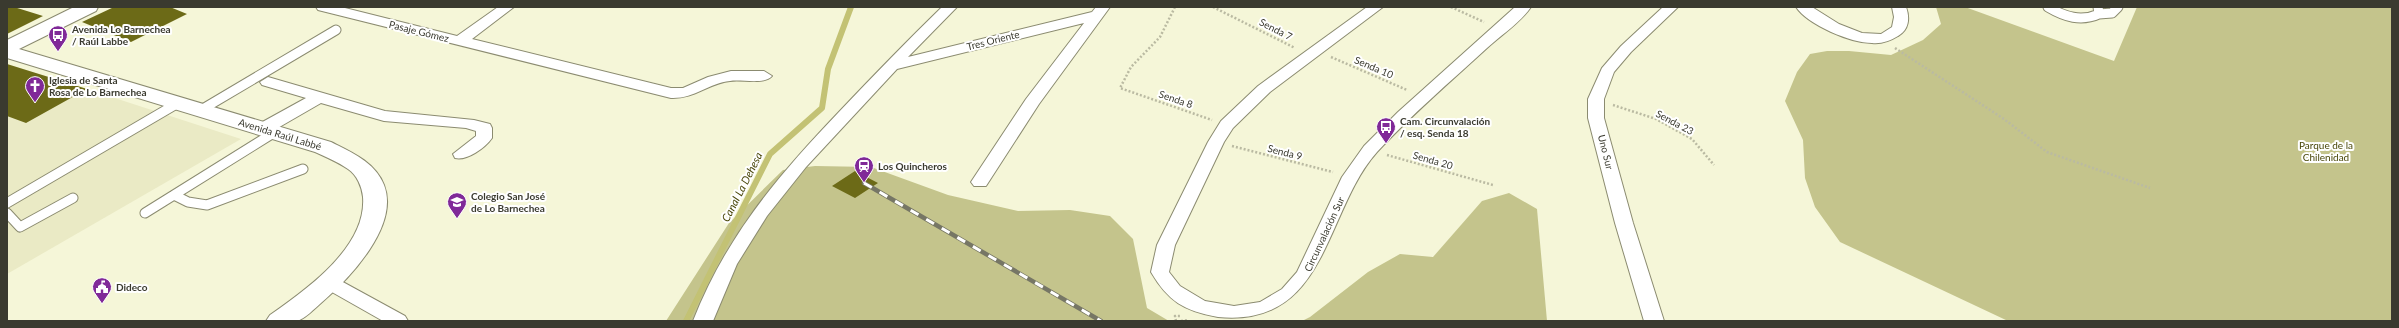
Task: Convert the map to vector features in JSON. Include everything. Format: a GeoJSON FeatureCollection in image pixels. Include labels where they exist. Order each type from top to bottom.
{"type":"FeatureCollection","features":[{"type":"Feature","properties":{"kind":"street"},"geometry":{"type":"LineString","coordinates":[[7,48],[90,7]]}},
{"type":"Feature","properties":{"kind":"street","name":"Pasaje Gómez"},"geometry":{"type":"LineString","coordinates":[[323,7],[460,41],[507,7]]}},
{"type":"Feature","properties":{"kind":"street"},"geometry":{"type":"LineString","coordinates":[[703,321],[713,291],[740,241],[774,192],[890,66],[950,7]]}},
{"type":"Feature","properties":{"kind":"street","name":"Circunvalación Sur"},"geometry":{"type":"LineString","coordinates":[[1376,7],[1264,89],[1227,125],[1216,142],[1166,245],[1160,272],[1173,291],[1200,307],[1234,313],[1265,308],[1289,294],[1305,275],[1351,177],[1370,150],[1404,115],[1501,30],[1524,7]]}},
{"type":"Feature","properties":{"kind":"street","name":"Uno Sur"},"geometry":{"type":"LineString","coordinates":[[1655,321],[1624,223],[1596,118],[1596,99],[1607,71],[1626,48],[1671,7]]}},
{"type":"Feature","properties":{"kind":"street"},"geometry":{"type":"LineString","coordinates":[[1803,7],[1820,21],[1842,32],[1866,38],[1880,38],[1891,35],[1899,28],[1902,20],[1899,7]]}},
{"type":"Feature","properties":{"kind":"street","name":"Tres Oriente"},"geometry":{"type":"LineString","coordinates":[[890,66],[1100,11]]}},
{"type":"Feature","properties":{"kind":"street","name":"Tres Oriente"},"geometry":{"type":"LineString","coordinates":[[980,182],[1032,102],[1100,11]]}},
{"type":"Feature","properties":{"kind":"street"},"geometry":{"type":"LineString","coordinates":[[460,41],[671,94],[682,95],[693,92],[720,78],[735,75],[764,76]]}},
{"type":"Feature","properties":{"kind":"street","name":"Avenida Raúl Labbé"},"geometry":{"type":"LineString","coordinates":[[7,52],[269,130],[345,156],[363,169],[373,186],[376,204],[369,232],[356,253],[330,282],[279,321]]}},
{"type":"Feature","properties":{"kind":"street"},"geometry":{"type":"LineString","coordinates":[[268,82],[318,98],[384,116],[468,122],[484,128],[484,138],[461,154]]}},
{"type":"Feature","properties":{"kind":"street"},"geometry":{"type":"LineString","coordinates":[[269,130],[318,98]]}},
{"type":"Feature","properties":{"kind":"street"},"geometry":{"type":"LineString","coordinates":[[330,282],[398,321]]}},
{"type":"Feature","properties":{"kind":"lane"},"geometry":{"type":"LineString","coordinates":[[2048,7],[2074,19],[2089,20],[2098,11],[2112,13],[2118,7]]}},
{"type":"Feature","properties":{"kind":"lane"},"geometry":{"type":"LineString","coordinates":[[201,110],[336,30]]}},
{"type":"Feature","properties":{"kind":"lane"},"geometry":{"type":"LineString","coordinates":[[7,203],[178,103]]}},
{"type":"Feature","properties":{"kind":"lane"},"geometry":{"type":"LineString","coordinates":[[145,213],[269,130]]}},
{"type":"Feature","properties":{"kind":"lane"},"geometry":{"type":"LineString","coordinates":[[174,195],[188,202],[207,205],[304,169]]}},
{"type":"Feature","properties":{"kind":"lane"},"geometry":{"type":"LineString","coordinates":[[7,213],[20,226],[73,198]]}},
{"type":"Feature","properties":{"kind":"path","name":"Senda 8"},"geometry":{"type":"LineString","coordinates":[[1175,7],[1160,36],[1131,67],[1120,88],[1227,125]]}},
{"type":"Feature","properties":{"kind":"path","name":"Senda 7"},"geometry":{"type":"LineString","coordinates":[[1213,7],[1313,53]]}},
{"type":"Feature","properties":{"kind":"path"},"geometry":{"type":"LineString","coordinates":[[1451,7],[1501,30]]}},
{"type":"Feature","properties":{"kind":"path"},"geometry":{"type":"LineString","coordinates":[[1880,38],[2004,119],[2047,152],[2150,188]]}},
{"type":"Feature","properties":{"kind":"path","name":"Senda 10"},"geometry":{"type":"LineString","coordinates":[[1313,53],[1425,98]]}},
{"type":"Feature","properties":{"kind":"path","name":"Senda 23"},"geometry":{"type":"LineString","coordinates":[[1596,99],[1656,119],[1692,139],[1714,165]]}},
{"type":"Feature","properties":{"kind":"path","name":"Senda 9"},"geometry":{"type":"LineString","coordinates":[[1216,142],[1351,177]]}},
{"type":"Feature","properties":{"kind":"path","name":"Senda 20"},"geometry":{"type":"LineString","coordinates":[[1370,150],[1493,185]]}},
{"type":"Feature","properties":{"kind":"shaded area"},"geometry":{"type":"Polygon","coordinates":[[[7,64],[87,89],[241,139],[7,274],[7,64]]]}},
{"type":"Feature","properties":{"kind":"green space","name":"Parque de la Chilenidad"},"geometry":{"type":"Polygon","coordinates":[[[1936,7],[1965,7],[2114,61],[2137,7],[2392,7],[2392,321],[2008,321],[1840,242],[1815,207],[1805,178],[1803,140],[1785,101],[1797,72],[1810,54],[1827,51],[1849,51],[1891,55],[1923,40],[1941,24],[1936,7]]]}},
{"type":"Feature","properties":{"kind":"green space"},"geometry":{"type":"Polygon","coordinates":[[[815,166],[871,167],[948,195],[1018,211],[1070,210],[1110,216],[1133,239],[1147,308],[1169,321],[666,321],[729,223],[783,170],[815,166]]]}},
{"type":"Feature","properties":{"kind":"green space"},"geometry":{"type":"Polygon","coordinates":[[[1509,193],[1537,209],[1547,321],[1302,321],[1310,317],[1368,272],[1400,254],[1433,257],[1482,201],[1509,193]]]}},
{"type":"Feature","properties":{"kind":"building"},"geometry":{"type":"Polygon","coordinates":[[[7,7],[14,7],[43,16],[7,34],[7,7]]]}},
{"type":"Feature","properties":{"kind":"building"},"geometry":{"type":"Polygon","coordinates":[[[114,7],[170,7],[187,14],[131,42],[82,22],[114,7]]]}},
{"type":"Feature","properties":{"kind":"building","name":"Iglesia de Santa Rosa de Lo Barnechea"},"geometry":{"type":"Polygon","coordinates":[[[7,64],[87,89],[26,123],[7,116],[7,64]]]}},
{"type":"Feature","properties":{"kind":"building"},"geometry":{"type":"Polygon","coordinates":[[[855,171],[878,183],[855,198],[832,186],[855,171]]]}},
{"type":"Feature","properties":{"kind":"waterway","name":"Canal La Dehesa"},"geometry":{"type":"LineString","coordinates":[[686,321],[770,154],[822,108],[828,69],[851,7]]}},
{"type":"Feature","properties":{"kind":"railway"},"geometry":{"type":"LineString","coordinates":[[864,183],[1101,321]]}},
{"type":"Feature","properties":{"kind":"place","name":"Avenida Lo Barnechea / Raúl Labbe"},"geometry":{"type":"Point","coordinates":[58,52]}},
{"type":"Feature","properties":{"kind":"place","name":"Iglesia de Santa Rosa de Lo Barnechea"},"geometry":{"type":"Point","coordinates":[35,103]}},
{"type":"Feature","properties":{"kind":"place","name":"Cam. Circunvalación / esq. Senda 18"},"geometry":{"type":"Point","coordinates":[1386,144]}},
{"type":"Feature","properties":{"kind":"place","name":"Los Quincheros"},"geometry":{"type":"Point","coordinates":[864,183]}},
{"type":"Feature","properties":{"kind":"place","name":"Colegio San José de Lo Barnechea"},"geometry":{"type":"Point","coordinates":[457,219]}},
{"type":"Feature","properties":{"kind":"place","name":"Dideco"},"geometry":{"type":"Point","coordinates":[102,304]}}]}
